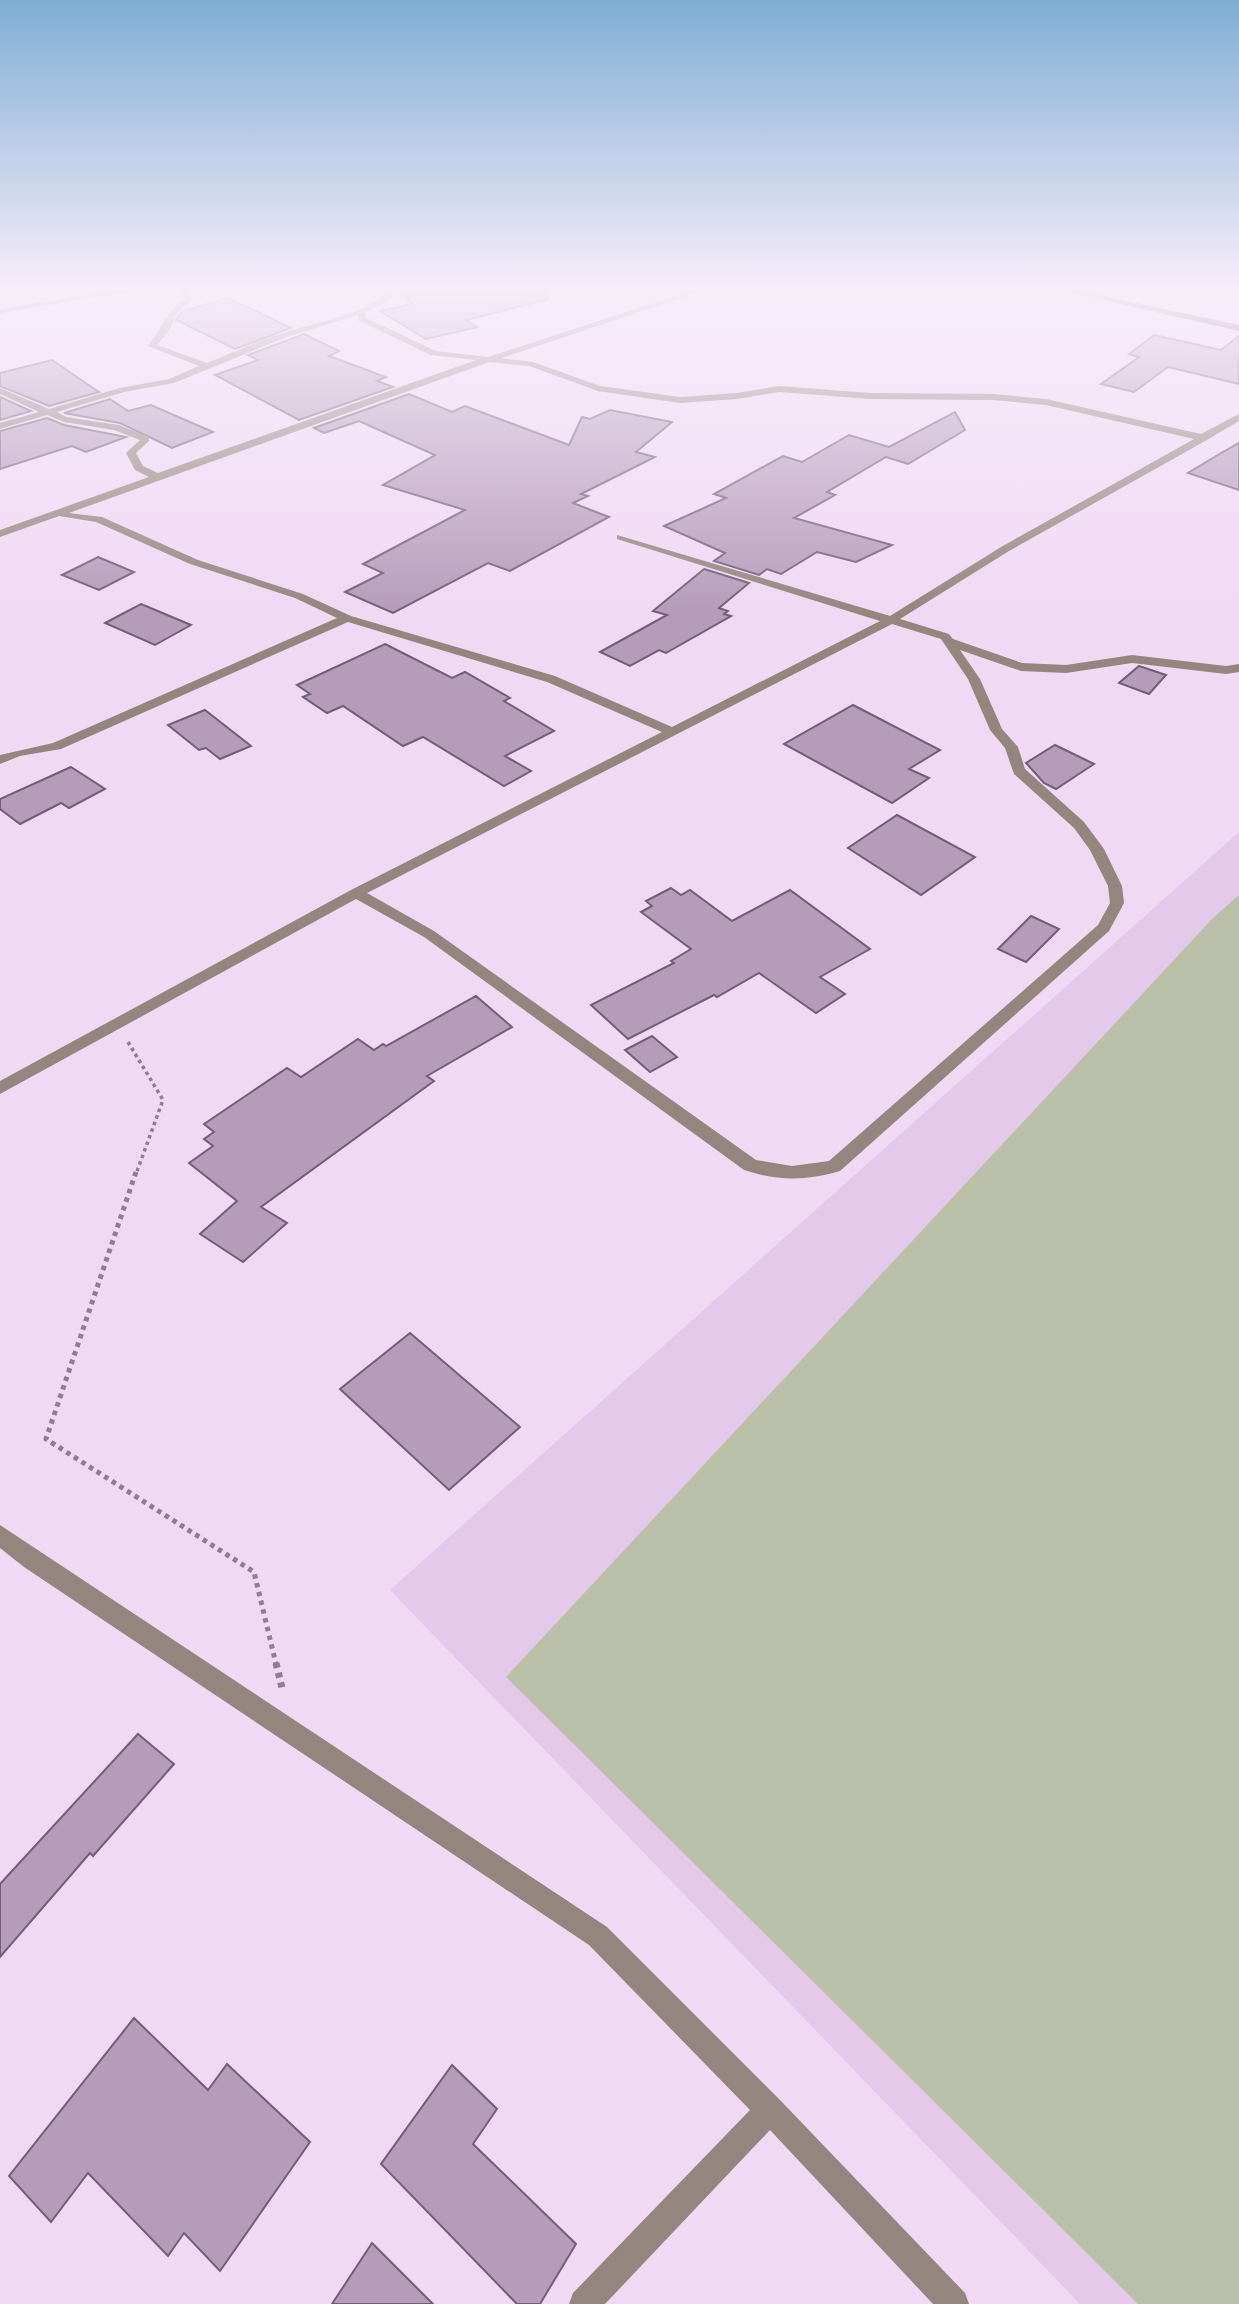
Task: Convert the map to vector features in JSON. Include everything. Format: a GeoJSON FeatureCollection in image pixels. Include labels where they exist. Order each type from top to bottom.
{"type":"FeatureCollection","features":[{"type":"Feature","properties":{"kind":"street"},"geometry":{"type":"LineString","coordinates":[[14,398],[64,419],[117,427],[146,439],[131,453],[139,468],[157,477]]}},
{"type":"Feature","properties":{"kind":"street"},"geometry":{"type":"LineString","coordinates":[[0,426],[96,398]]}},
{"type":"Feature","properties":{"kind":"street"},"geometry":{"type":"LineString","coordinates":[[0,534],[383,398]]}},
{"type":"Feature","properties":{"kind":"street"},"geometry":{"type":"LineString","coordinates":[[663,398],[680,400],[715,398]]}},
{"type":"Feature","properties":{"kind":"street"},"geometry":{"type":"LineString","coordinates":[[998,398],[1046,402],[1204,438]]}},
{"type":"Feature","properties":{"kind":"street"},"geometry":{"type":"LineString","coordinates":[[0,1088],[356,893],[893,620],[1005,549],[1239,417]]}},
{"type":"Feature","properties":{"kind":"street"},"geometry":{"type":"LineString","coordinates":[[0,520],[57,514],[98,519],[194,562],[299,596],[347,618],[551,679],[671,732]]}},
{"type":"Feature","properties":{"kind":"street"},"geometry":{"type":"LineString","coordinates":[[356,893],[429,934],[750,1165],[776,1174],[805,1173],[834,1166],[1104,928],[1117,903],[1115,886],[1097,849],[1079,825],[1019,771],[1010,747],[996,730],[974,679],[945,637],[813,599],[621,537]]}},
{"type":"Feature","properties":{"kind":"street"},"geometry":{"type":"LineString","coordinates":[[0,760],[56,746],[347,618]]}},
{"type":"Feature","properties":{"kind":"street"},"geometry":{"type":"LineString","coordinates":[[946,641],[1021,667],[1066,669],[1132,659],[1226,670],[1239,668]]}},
{"type":"Feature","properties":{"kind":"street"},"geometry":{"type":"LineString","coordinates":[[0,1535],[598,1936],[770,2110],[954,2304]]}},
{"type":"Feature","properties":{"kind":"street"},"geometry":{"type":"LineString","coordinates":[[584,2304],[770,2110]]}},
{"type":"Feature","properties":{"kind":"path"},"geometry":{"type":"LineString","coordinates":[[117,1024],[163,1100],[112,1238],[46,1440],[254,1572],[292,1733]]}},
{"type":"Feature","properties":{"kind":"shaded area"},"geometry":{"type":"Polygon","coordinates":[[[1239,832],[1239,2304],[1080,2304],[390,1590],[1239,832]]]}},
{"type":"Feature","properties":{"kind":"green space"},"geometry":{"type":"Polygon","coordinates":[[[1239,895],[1239,2304],[1138,2304],[506,1677],[1213,918],[1239,895]]]}},
{"type":"Feature","properties":{"kind":"building"},"geometry":{"type":"Polygon","coordinates":[[[0,398],[31,411],[0,420],[0,398]]]}},
{"type":"Feature","properties":{"kind":"building"},"geometry":{"type":"Polygon","coordinates":[[[28,398],[79,398],[49,406],[28,398]]]}},
{"type":"Feature","properties":{"kind":"building"},"geometry":{"type":"Polygon","coordinates":[[[257,398],[363,398],[299,420],[257,398]]]}},
{"type":"Feature","properties":{"kind":"building"},"geometry":{"type":"Polygon","coordinates":[[[399,398],[417,398],[452,412],[465,406],[569,445],[582,417],[590,419],[610,410],[672,422],[636,452],[655,457],[581,494],[588,496],[573,503],[609,517],[510,571],[488,563],[393,613],[345,592],[383,573],[363,564],[465,510],[383,485],[435,455],[359,421],[324,433],[314,428],[399,398]]]}},
{"type":"Feature","properties":{"kind":"building"},"geometry":{"type":"Polygon","coordinates":[[[110,399],[128,411],[151,405],[213,432],[172,448],[120,423],[64,413],[110,399]]]}},
{"type":"Feature","properties":{"kind":"building"},"geometry":{"type":"Polygon","coordinates":[[[955,412],[965,430],[908,464],[886,457],[827,492],[835,495],[794,518],[892,545],[856,562],[817,552],[781,574],[767,569],[759,575],[714,561],[725,553],[664,526],[726,498],[714,494],[783,456],[802,462],[849,435],[889,447],[955,412]]]}},
{"type":"Feature","properties":{"kind":"building"},"geometry":{"type":"Polygon","coordinates":[[[47,418],[64,425],[126,437],[86,452],[72,446],[0,469],[0,431],[47,418]]]}},
{"type":"Feature","properties":{"kind":"building"},"geometry":{"type":"Polygon","coordinates":[[[1239,443],[1239,490],[1188,473],[1221,453],[1239,443]]]}},
{"type":"Feature","properties":{"kind":"building"},"geometry":{"type":"Polygon","coordinates":[[[98,557],[134,572],[99,590],[62,575],[98,557]]]}},
{"type":"Feature","properties":{"kind":"building"},"geometry":{"type":"Polygon","coordinates":[[[704,569],[749,583],[719,608],[728,611],[724,614],[731,616],[666,653],[659,650],[630,666],[600,652],[667,615],[653,611],[704,569]]]}},
{"type":"Feature","properties":{"kind":"building"},"geometry":{"type":"Polygon","coordinates":[[[141,604],[191,625],[155,645],[105,623],[141,604]]]}},
{"type":"Feature","properties":{"kind":"building"},"geometry":{"type":"Polygon","coordinates":[[[385,644],[452,678],[465,672],[510,698],[504,701],[554,731],[505,756],[531,771],[504,786],[423,737],[403,746],[343,706],[327,713],[303,697],[310,694],[297,685],[385,644]]]}},
{"type":"Feature","properties":{"kind":"building"},"geometry":{"type":"Polygon","coordinates":[[[1139,666],[1166,675],[1149,694],[1119,683],[1139,666]]]}},
{"type":"Feature","properties":{"kind":"building"},"geometry":{"type":"Polygon","coordinates":[[[853,705],[940,750],[909,769],[929,778],[892,803],[784,744],[853,705]]]}},
{"type":"Feature","properties":{"kind":"building"},"geometry":{"type":"Polygon","coordinates":[[[205,710],[251,746],[220,759],[206,748],[199,750],[168,725],[205,710]]]}},
{"type":"Feature","properties":{"kind":"building"},"geometry":{"type":"Polygon","coordinates":[[[1055,745],[1094,764],[1056,789],[1044,783],[1026,763],[1055,745]]]}},
{"type":"Feature","properties":{"kind":"building"},"geometry":{"type":"Polygon","coordinates":[[[71,767],[105,789],[69,808],[61,803],[20,824],[0,809],[0,799],[71,767]]]}},
{"type":"Feature","properties":{"kind":"building"},"geometry":{"type":"Polygon","coordinates":[[[897,815],[975,857],[921,895],[848,848],[897,815]]]}},
{"type":"Feature","properties":{"kind":"building"},"geometry":{"type":"Polygon","coordinates":[[[671,888],[681,895],[690,890],[732,921],[790,890],[870,949],[820,977],[845,994],[816,1013],[759,973],[717,997],[714,995],[628,1039],[591,1005],[674,963],[671,961],[691,949],[641,912],[652,906],[646,901],[671,888]]]}},
{"type":"Feature","properties":{"kind":"building"},"geometry":{"type":"Polygon","coordinates":[[[1031,916],[1059,929],[1026,962],[998,949],[1031,916]]]}},
{"type":"Feature","properties":{"kind":"building"},"geometry":{"type":"Polygon","coordinates":[[[476,996],[512,1027],[427,1076],[434,1081],[261,1207],[287,1223],[243,1262],[200,1234],[237,1201],[189,1163],[213,1146],[204,1139],[214,1132],[204,1124],[287,1068],[301,1077],[358,1039],[374,1050],[383,1044],[386,1046],[476,996]]]}},
{"type":"Feature","properties":{"kind":"building"},"geometry":{"type":"Polygon","coordinates":[[[652,1036],[677,1057],[650,1072],[625,1050],[652,1036]]]}},
{"type":"Feature","properties":{"kind":"building"},"geometry":{"type":"Polygon","coordinates":[[[410,1333],[520,1427],[449,1490],[340,1389],[410,1333]]]}},
{"type":"Feature","properties":{"kind":"building"},"geometry":{"type":"Polygon","coordinates":[[[138,1734],[174,1764],[93,1856],[90,1853],[0,1957],[0,1884],[138,1734]]]}},
{"type":"Feature","properties":{"kind":"building"},"geometry":{"type":"Polygon","coordinates":[[[134,2018],[208,2090],[227,2064],[310,2142],[220,2271],[184,2233],[168,2256],[88,2173],[51,2222],[9,2176],[134,2018]]]}},
{"type":"Feature","properties":{"kind":"building"},"geometry":{"type":"Polygon","coordinates":[[[452,2065],[497,2109],[473,2144],[576,2244],[540,2304],[517,2304],[381,2164],[452,2065]]]}},
{"type":"Feature","properties":{"kind":"building"},"geometry":{"type":"Polygon","coordinates":[[[372,2243],[433,2304],[332,2304],[372,2243]]]}}]}
